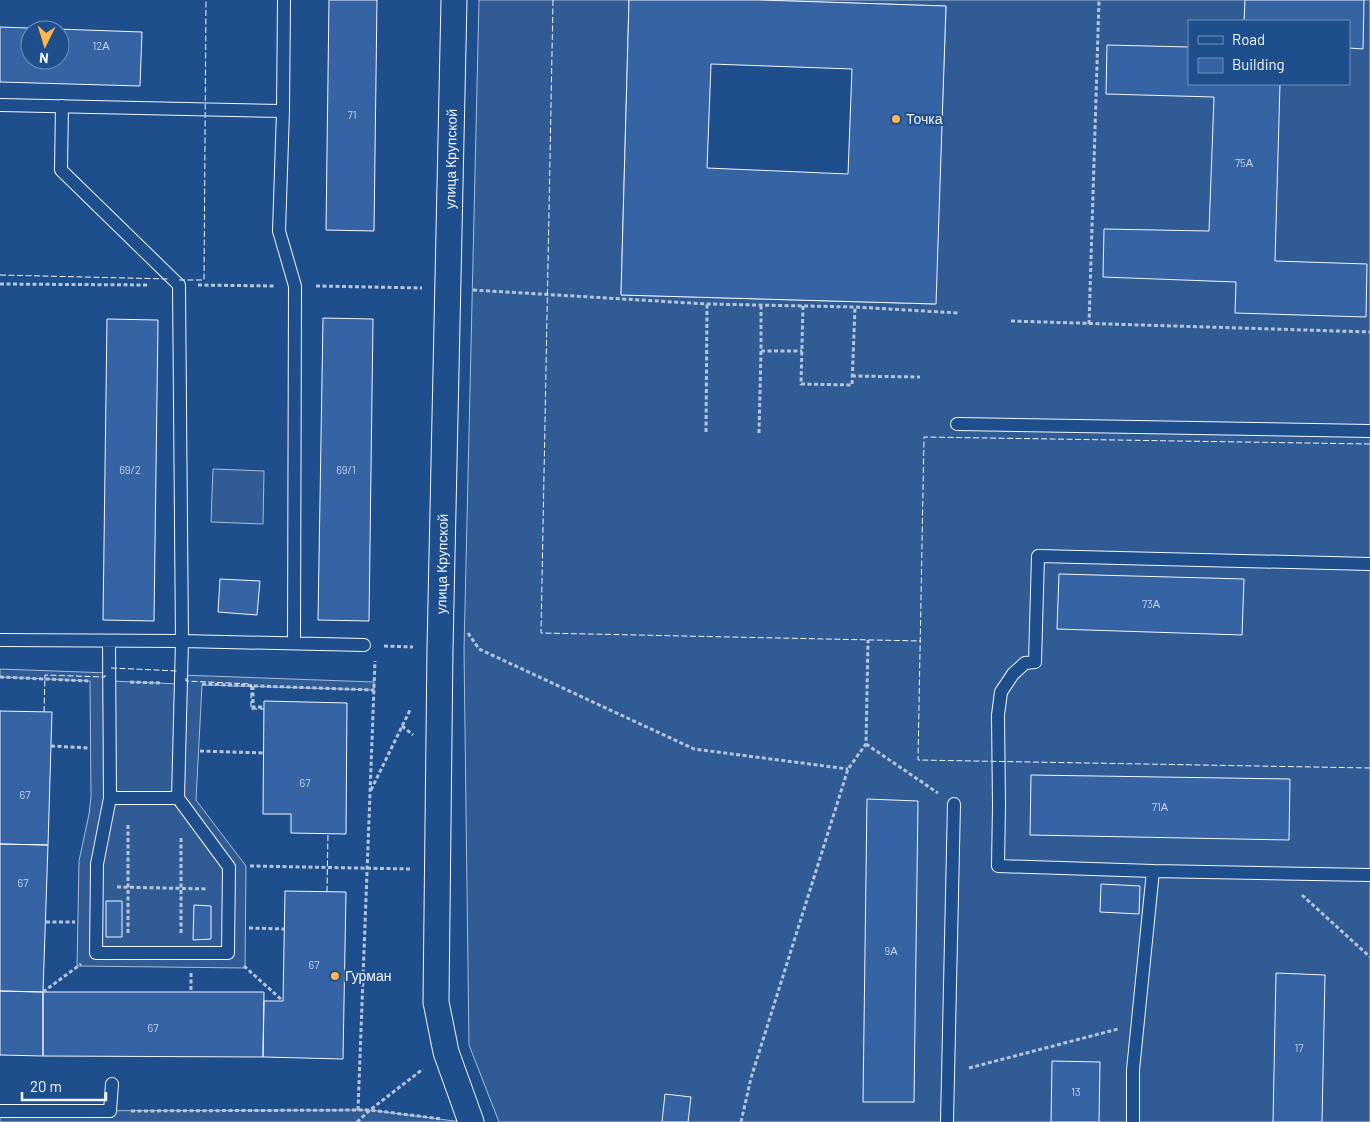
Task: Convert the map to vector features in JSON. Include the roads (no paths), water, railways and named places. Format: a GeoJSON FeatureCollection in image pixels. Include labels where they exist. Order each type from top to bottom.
{"type":"FeatureCollection","features":[{"type":"Feature","properties":{"kind":"street","name":"улица Крупской"},"geometry":{"type":"LineString","coordinates":[[454,0],[440,648],[436,1002],[446,1052],[471,1122]]}},
{"type":"Feature","properties":{"kind":"lane"},"geometry":{"type":"LineString","coordinates":[[284,0],[279,231],[295,286],[294,643]]}},
{"type":"Feature","properties":{"kind":"lane"},"geometry":{"type":"LineString","coordinates":[[0,105],[282,110]]}},
{"type":"Feature","properties":{"kind":"lane"},"geometry":{"type":"LineString","coordinates":[[62,106],[61,170],[179,285],[182,641],[178,798],[229,867],[228,953],[96,953],[97,864],[110,798],[109,641]]}},
{"type":"Feature","properties":{"kind":"lane"},"geometry":{"type":"LineString","coordinates":[[957,424],[1370,431]]}},
{"type":"Feature","properties":{"kind":"lane"},"geometry":{"type":"LineString","coordinates":[[1370,564],[1038,556],[1035,662],[1025,662],[1013,674],[1001,692],[998,715],[998,866],[1370,875]]}},
{"type":"Feature","properties":{"kind":"lane"},"geometry":{"type":"LineString","coordinates":[[0,640],[364,645]]}},
{"type":"Feature","properties":{"kind":"lane"},"geometry":{"type":"LineString","coordinates":[[110,798],[178,798]]}},
{"type":"Feature","properties":{"kind":"lane"},"geometry":{"type":"LineString","coordinates":[[947,1122],[954,804]]}},
{"type":"Feature","properties":{"kind":"lane"},"geometry":{"type":"LineString","coordinates":[[1132,1122],[1133,1070],[1153,871]]}},
{"type":"Feature","properties":{"kind":"lane"},"geometry":{"type":"LineString","coordinates":[[0,1111],[110,1111],[112,1084]]}},
{"type":"Feature","properties":{"kind":"place","name":"Точка"},"geometry":{"type":"Point","coordinates":[896,119]}},
{"type":"Feature","properties":{"kind":"place","name":"Гурман"},"geometry":{"type":"Point","coordinates":[335,976]}}]}
